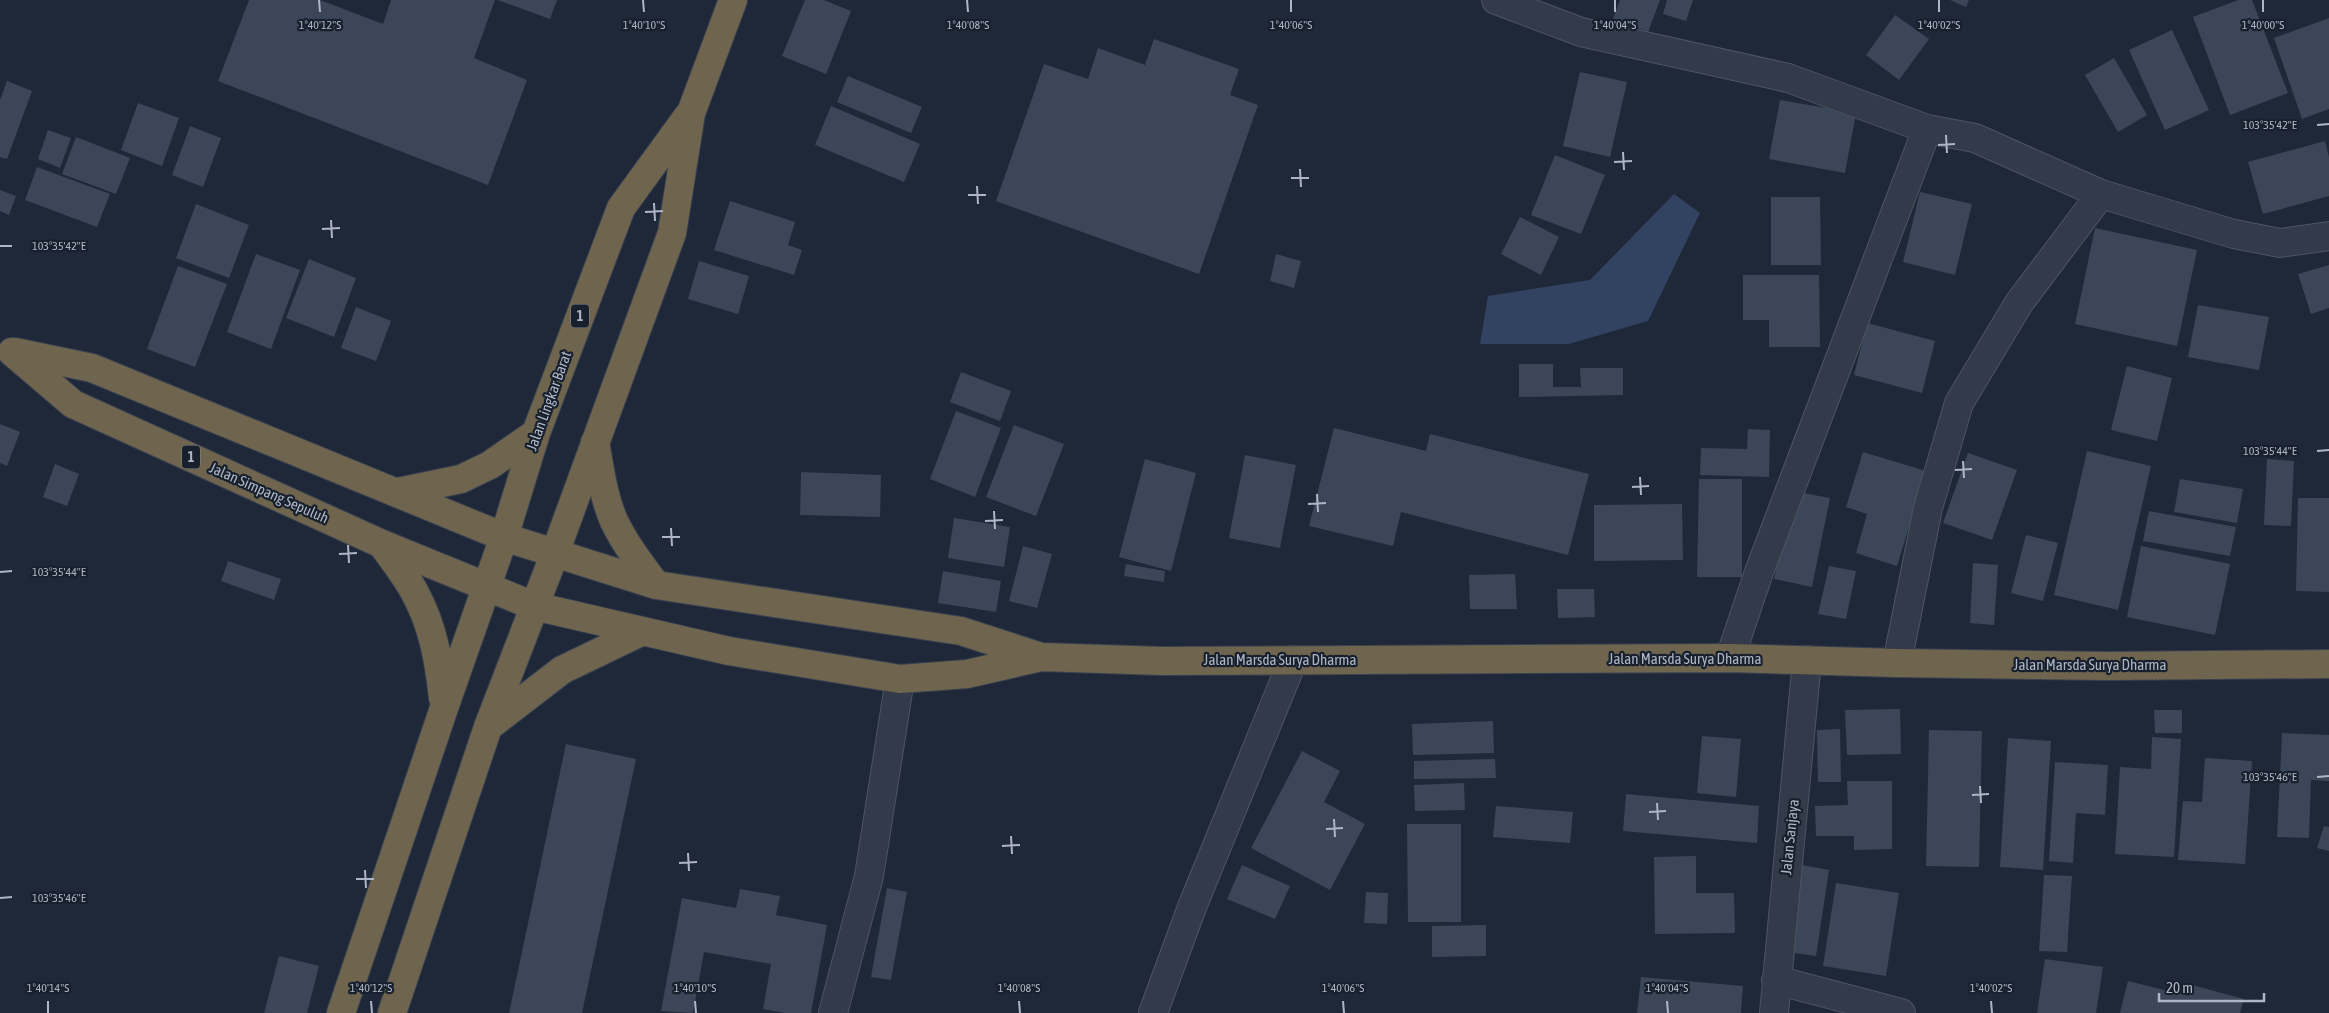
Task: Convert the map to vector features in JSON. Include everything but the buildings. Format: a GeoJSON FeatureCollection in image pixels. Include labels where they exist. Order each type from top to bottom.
{"type":"FeatureCollection","features":[{"type":"Feature","properties":{"kind":"highway","name":"Jalan Lingkar Barat"},"geometry":{"type":"LineString","coordinates":[[555,553],[672,233],[691,113],[732,0]]}},
{"type":"Feature","properties":{"kind":"highway","name":"Jalan Lingkar Barat"},"geometry":{"type":"LineString","coordinates":[[504,537],[536,433],[622,208],[691,113]]}},
{"type":"Feature","properties":{"kind":"highway","name":"Jalan Simpang Sepuluh"},"geometry":{"type":"LineString","coordinates":[[6,349],[92,368],[504,537]]}},
{"type":"Feature","properties":{"kind":"highway","name":"Jalan Simpang Sepuluh"},"geometry":{"type":"LineString","coordinates":[[6,349],[73,404],[382,544],[485,587]]}},
{"type":"Feature","properties":{"kind":"highway"},"geometry":{"type":"LineString","coordinates":[[398,492],[461,479],[490,465],[536,433]]}},
{"type":"Feature","properties":{"kind":"highway"},"geometry":{"type":"LineString","coordinates":[[595,441],[603,488],[614,520],[633,554],[656,585]]}},
{"type":"Feature","properties":{"kind":"highway","name":"1"},"geometry":{"type":"LineString","coordinates":[[504,537],[555,553],[534,606],[485,587],[504,537]]}},
{"type":"Feature","properties":{"kind":"highway"},"geometry":{"type":"LineString","coordinates":[[382,544],[415,592],[431,630],[439,662],[444,708]]}},
{"type":"Feature","properties":{"kind":"highway"},"geometry":{"type":"LineString","coordinates":[[555,553],[656,585],[961,631],[1041,657]]}},
{"type":"Feature","properties":{"kind":"highway"},"geometry":{"type":"LineString","coordinates":[[341,1013],[485,587]]}},
{"type":"Feature","properties":{"kind":"highway"},"geometry":{"type":"LineString","coordinates":[[392,1013],[488,727],[534,606],[729,651],[900,679],[967,674],[1041,657]]}},
{"type":"Feature","properties":{"kind":"highway"},"geometry":{"type":"LineString","coordinates":[[488,727],[562,670],[643,631]]}},
{"type":"Feature","properties":{"kind":"highway","name":"Jalan Marsda Surya Dharma"},"geometry":{"type":"LineString","coordinates":[[1041,657],[1162,660],[1730,658],[2108,666],[2329,664]]}},
{"type":"Feature","properties":{"kind":"street"},"geometry":{"type":"LineString","coordinates":[[1496,0],[1581,32],[1788,78],[1927,129],[1975,138],[2101,194],[2234,234],[2280,243],[2329,236]]}},
{"type":"Feature","properties":{"kind":"street"},"geometry":{"type":"LineString","coordinates":[[1730,658],[1760,572],[1927,129]]}},
{"type":"Feature","properties":{"kind":"street"},"geometry":{"type":"LineString","coordinates":[[1897,663],[1928,508],[1959,403],[2019,304],[2101,194]]}},
{"type":"Feature","properties":{"kind":"street"},"geometry":{"type":"LineString","coordinates":[[1153,1013],[1192,907],[1293,660]]}},
{"type":"Feature","properties":{"kind":"street","name":"Jalan Sanjaya"},"geometry":{"type":"LineString","coordinates":[[1774,1013],[1807,660]]}},
{"type":"Feature","properties":{"kind":"street"},"geometry":{"type":"LineString","coordinates":[[833,1013],[869,876],[900,679]]}},
{"type":"Feature","properties":{"kind":"street"},"geometry":{"type":"LineString","coordinates":[[1776,980],[1902,1013]]}},
{"type":"Feature","properties":{"kind":"water"},"geometry":{"type":"Polygon","coordinates":[[[1674,194],[1700,213],[1648,321],[1569,344],[1480,344],[1488,296],[1590,280],[1674,194]]]}}]}
